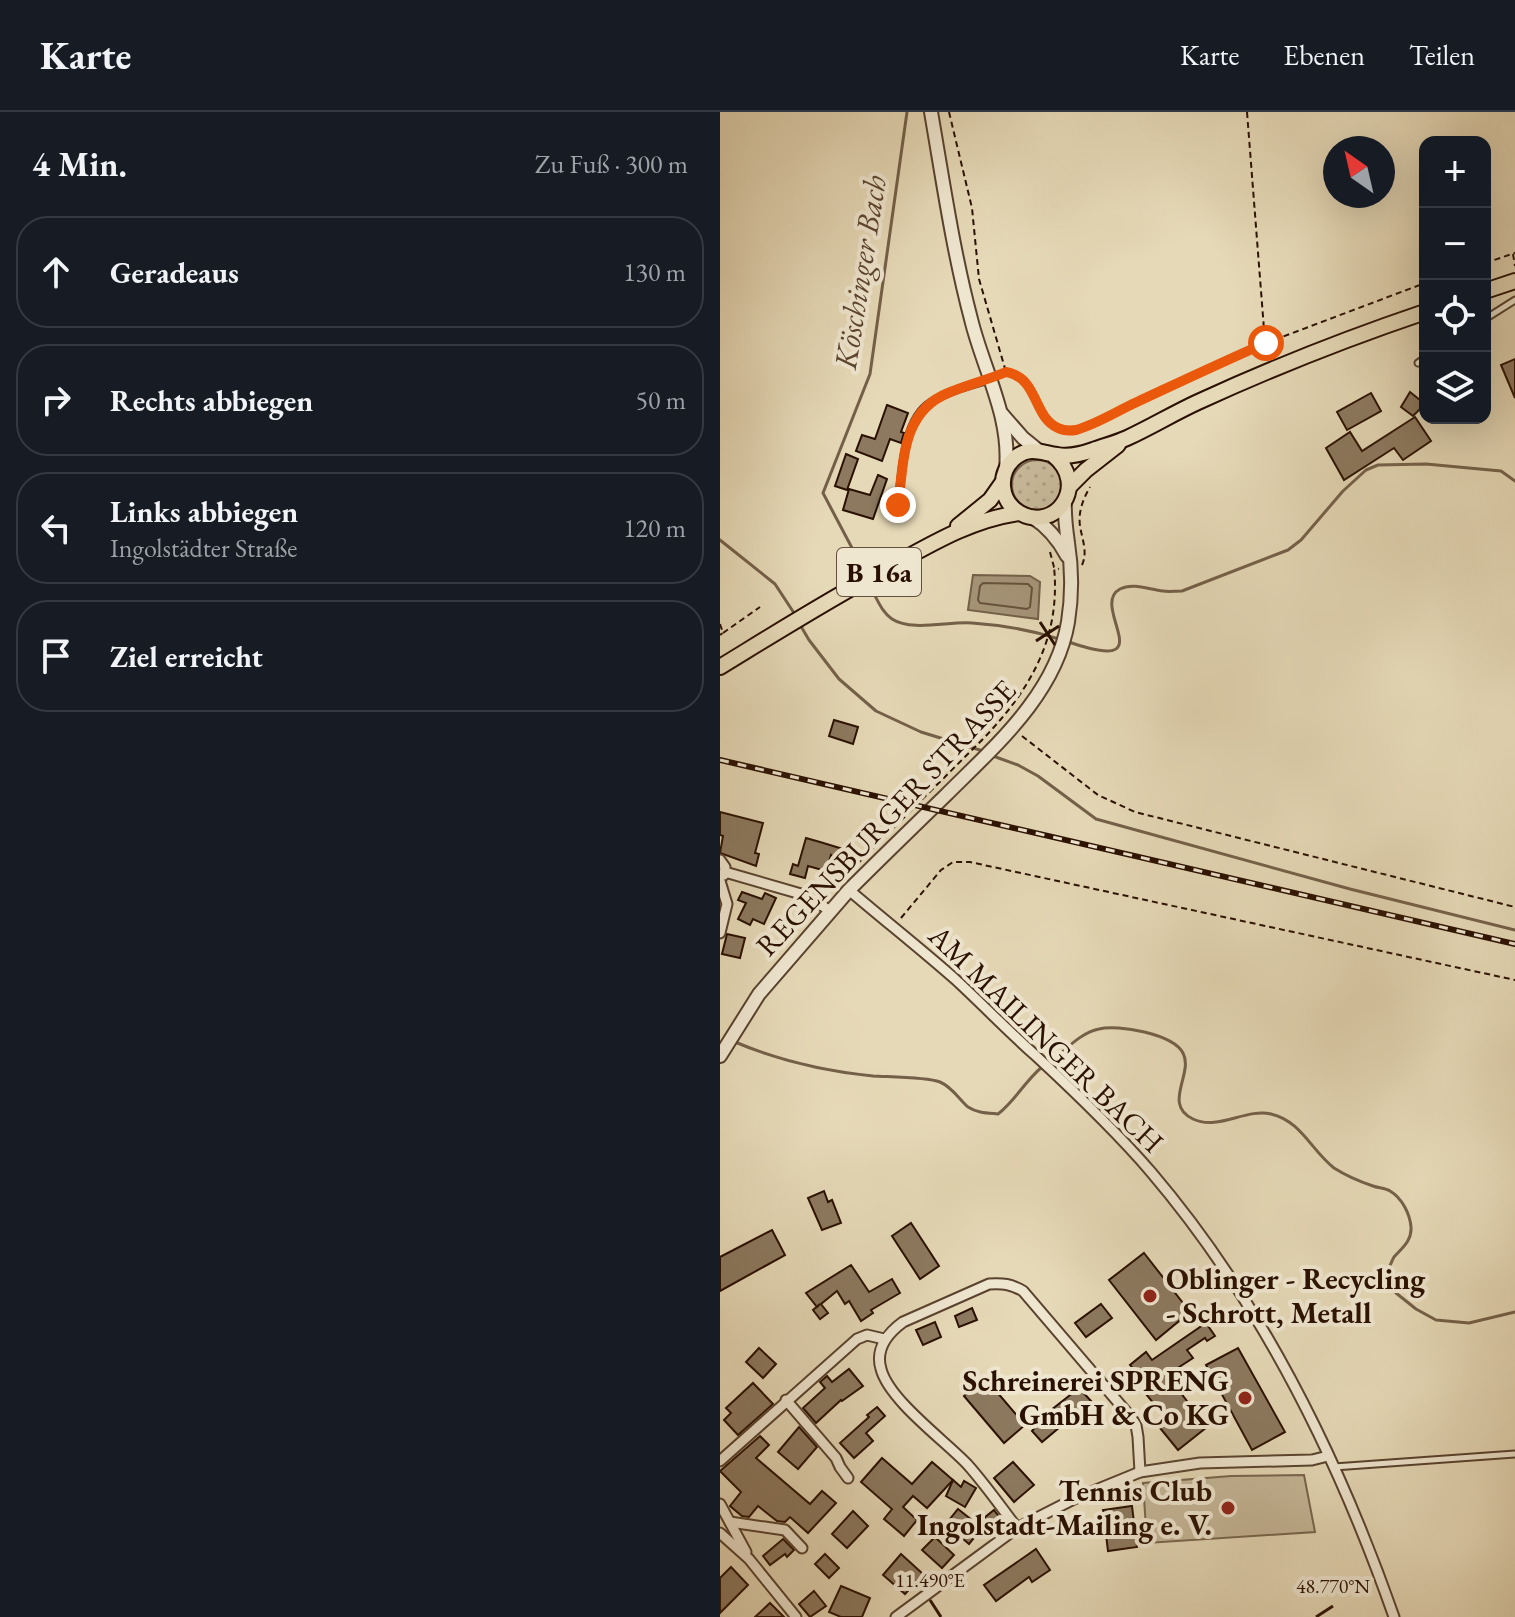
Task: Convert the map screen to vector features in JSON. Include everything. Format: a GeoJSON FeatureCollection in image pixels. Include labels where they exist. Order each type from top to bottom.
{"type":"FeatureCollection","features":[{"type":"Feature","properties":{"kind":"main road"},"geometry":{"type":"LineString","coordinates":[[1491,289],[1515,281]]}},
{"type":"Feature","properties":{"kind":"main road"},"geometry":{"type":"LineString","coordinates":[[1126,439],[1086,470],[1067,493],[1061,506],[1048,515],[1026,515],[1007,500],[1004,476],[1017,456],[1028,451],[1068,455],[1126,439],[1196,403],[1311,353],[1419,314]]}},
{"type":"Feature","properties":{"kind":"main road"},"geometry":{"type":"LineString","coordinates":[[1046,453],[1066,469],[1067,493]]}},
{"type":"Feature","properties":{"kind":"main road","name":"B 16a"},"geometry":{"type":"LineString","coordinates":[[949,534],[990,500],[1004,476]]}},
{"type":"Feature","properties":{"kind":"main road","name":"B 16a"},"geometry":{"type":"LineString","coordinates":[[720,667],[949,534],[996,516],[1026,515]]}},
{"type":"Feature","properties":{"kind":"street"},"geometry":{"type":"LineString","coordinates":[[931,112],[955,251],[971,322],[1002,413],[1006,440],[1004,476]]}},
{"type":"Feature","properties":{"kind":"street"},"geometry":{"type":"LineString","coordinates":[[1002,413],[1023,438],[1046,453]]}},
{"type":"Feature","properties":{"kind":"street","name":"REGENSBURGER STRASSE"},"geometry":{"type":"LineString","coordinates":[[720,1056],[759,994],[830,911],[998,744],[1040,691],[1056,662],[1068,621],[1071,589],[1064,518],[1067,493]]}},
{"type":"Feature","properties":{"kind":"street"},"geometry":{"type":"LineString","coordinates":[[1026,515],[1044,525],[1069,558]]}},
{"type":"Feature","properties":{"kind":"street"},"geometry":{"type":"LineString","coordinates":[[720,860],[725,867],[722,878],[727,904],[720,933]]}},
{"type":"Feature","properties":{"kind":"street"},"geometry":{"type":"LineString","coordinates":[[722,878],[808,896],[830,911]]}},
{"type":"Feature","properties":{"kind":"street","name":"AM MAILINGER BACH"},"geometry":{"type":"LineString","coordinates":[[849,890],[954,979],[1065,1082],[1150,1171],[1193,1224],[1244,1298],[1302,1400],[1361,1530],[1394,1617]]}},
{"type":"Feature","properties":{"kind":"street"},"geometry":{"type":"LineString","coordinates":[[1017,1528],[967,1465],[886,1381],[880,1367],[880,1352],[884,1339],[903,1322],[989,1284],[1012,1285],[1023,1291],[1136,1425],[1140,1472]]}},
{"type":"Feature","properties":{"kind":"street"},"geometry":{"type":"LineString","coordinates":[[720,1461],[857,1339],[867,1335],[884,1339]]}},
{"type":"Feature","properties":{"kind":"street"},"geometry":{"type":"LineString","coordinates":[[786,1400],[836,1458],[848,1478]]}},
{"type":"Feature","properties":{"kind":"street"},"geometry":{"type":"LineString","coordinates":[[896,1617],[1017,1528],[1074,1499],[1140,1472],[1200,1463],[1312,1460],[1328,1456]]}},
{"type":"Feature","properties":{"kind":"street"},"geometry":{"type":"LineString","coordinates":[[720,1504],[749,1559]]}},
{"type":"Feature","properties":{"kind":"street"},"geometry":{"type":"LineString","coordinates":[[730,1522],[785,1530],[802,1548]]}},
{"type":"Feature","properties":{"kind":"street"},"geometry":{"type":"LineString","coordinates":[[720,1533],[749,1559],[796,1617]]}},
{"type":"Feature","properties":{"kind":"lane"},"geometry":{"type":"LineString","coordinates":[[1491,315],[1515,300]]}},
{"type":"Feature","properties":{"kind":"lane"},"geometry":{"type":"LineString","coordinates":[[898,505],[912,423],[927,404],[990,379]]}},
{"type":"Feature","properties":{"kind":"lane"},"geometry":{"type":"LineString","coordinates":[[1333,1467],[1515,1454]]}},
{"type":"Feature","properties":{"kind":"path"},"geometry":{"type":"LineString","coordinates":[[949,112],[972,208],[979,279],[1006,372]]}},
{"type":"Feature","properties":{"kind":"path"},"geometry":{"type":"LineString","coordinates":[[1247,112],[1266,343]]}},
{"type":"Feature","properties":{"kind":"path"},"geometry":{"type":"LineString","coordinates":[[1491,261],[1514,254],[1515,268]]}},
{"type":"Feature","properties":{"kind":"path"},"geometry":{"type":"LineString","coordinates":[[990,379],[1006,372],[1021,376],[1050,423],[1067,431],[1090,424],[1266,343],[1419,285]]}},
{"type":"Feature","properties":{"kind":"path"},"geometry":{"type":"LineString","coordinates":[[1070,573],[1082,567],[1086,557],[1080,522],[1083,498],[1091,484],[1086,470]]}},
{"type":"Feature","properties":{"kind":"path"},"geometry":{"type":"LineString","coordinates":[[847,875],[983,739],[1018,697],[1034,672],[1052,625],[1054,567]]}},
{"type":"Feature","properties":{"kind":"path"},"geometry":{"type":"LineString","coordinates":[[720,624],[721,634],[760,607]]}},
{"type":"Feature","properties":{"kind":"path"},"geometry":{"type":"LineString","coordinates":[[1012,728],[1098,795],[1135,812],[1515,907]]}},
{"type":"Feature","properties":{"kind":"path"},"geometry":{"type":"LineString","coordinates":[[892,928],[941,870],[953,862],[970,862],[1515,980]]}},
{"type":"Feature","properties":{"kind":"shaded area"},"geometry":{"type":"Polygon","coordinates":[[[1037,460],[1055,467],[1062,485],[1055,503],[1037,510],[1019,503],[1012,485],[1019,467],[1037,460]]]}},
{"type":"Feature","properties":{"kind":"shaded area","name":"Tennis Club Ingolstadt-Mailing e. V."},"geometry":{"type":"Polygon","coordinates":[[[1304,1475],[1315,1532],[1147,1543],[1143,1483],[1231,1476],[1304,1475]]]}},
{"type":"Feature","properties":{"kind":"water"},"geometry":{"type":"Polygon","coordinates":[[[973,575],[1030,576],[1040,582],[1038,619],[968,610],[973,575]]]}},
{"type":"Feature","properties":{"kind":"building"},"geometry":{"type":"Polygon","coordinates":[[[1515,359],[1515,398],[1501,365],[1515,359]]]}},
{"type":"Feature","properties":{"kind":"building"},"geometry":{"type":"Polygon","coordinates":[[[1410,392],[1419,399],[1419,410],[1413,416],[1401,407],[1410,392]]]}},
{"type":"Feature","properties":{"kind":"building"},"geometry":{"type":"Polygon","coordinates":[[[1371,393],[1381,411],[1347,430],[1337,412],[1371,393]]]}},
{"type":"Feature","properties":{"kind":"building"},"geometry":{"type":"Polygon","coordinates":[[[887,405],[908,413],[901,432],[904,433],[901,443],[890,439],[882,461],[856,451],[862,435],[875,439],[887,405]]]}},
{"type":"Feature","properties":{"kind":"building"},"geometry":{"type":"Polygon","coordinates":[[[1415,417],[1431,441],[1403,460],[1394,448],[1344,480],[1326,448],[1350,432],[1362,451],[1415,417]]]}},
{"type":"Feature","properties":{"kind":"building"},"geometry":{"type":"Polygon","coordinates":[[[846,454],[858,459],[847,490],[835,486],[846,454]]]}},
{"type":"Feature","properties":{"kind":"building"},"geometry":{"type":"Polygon","coordinates":[[[878,475],[887,479],[873,519],[843,510],[849,489],[870,495],[878,475]]]}},
{"type":"Feature","properties":{"kind":"building"},"geometry":{"type":"Polygon","coordinates":[[[834,720],[858,727],[853,744],[829,736],[834,720]]]}},
{"type":"Feature","properties":{"kind":"building"},"geometry":{"type":"Polygon","coordinates":[[[720,812],[763,823],[755,853],[759,854],[756,866],[720,853],[723,836],[720,835],[720,812]]]}},
{"type":"Feature","properties":{"kind":"building"},"geometry":{"type":"Polygon","coordinates":[[[806,838],[856,853],[841,866],[831,855],[826,871],[808,866],[805,878],[790,874],[793,864],[798,866],[806,838]]]}},
{"type":"Feature","properties":{"kind":"building"},"geometry":{"type":"Polygon","coordinates":[[[742,892],[762,899],[765,893],[776,898],[764,924],[753,919],[750,925],[738,919],[746,903],[738,900],[742,892]]]}},
{"type":"Feature","properties":{"kind":"building"},"geometry":{"type":"Polygon","coordinates":[[[727,934],[745,938],[740,958],[722,954],[727,934]]]}},
{"type":"Feature","properties":{"kind":"building"},"geometry":{"type":"Polygon","coordinates":[[[824,1191],[828,1202],[832,1200],[841,1223],[822,1230],[808,1198],[824,1191]]]}},
{"type":"Feature","properties":{"kind":"building"},"geometry":{"type":"Polygon","coordinates":[[[911,1223],[939,1266],[920,1279],[892,1236],[911,1223]]]}},
{"type":"Feature","properties":{"kind":"building"},"geometry":{"type":"Polygon","coordinates":[[[772,1230],[785,1255],[720,1291],[720,1257],[772,1230]]]}},
{"type":"Feature","properties":{"kind":"building","name":"Oblinger - Recycling - Schrott, Metall"},"geometry":{"type":"Polygon","coordinates":[[[1144,1253],[1190,1312],[1156,1340],[1109,1280],[1144,1253]]]}},
{"type":"Feature","properties":{"kind":"building"},"geometry":{"type":"Polygon","coordinates":[[[851,1265],[869,1292],[892,1279],[900,1293],[871,1310],[873,1313],[861,1321],[849,1301],[845,1304],[837,1291],[821,1304],[828,1313],[820,1319],[813,1310],[817,1307],[806,1293],[851,1265]]]}},
{"type":"Feature","properties":{"kind":"building"},"geometry":{"type":"Polygon","coordinates":[[[1101,1304],[1112,1318],[1086,1337],[1075,1323],[1101,1304]]]}},
{"type":"Feature","properties":{"kind":"building"},"geometry":{"type":"Polygon","coordinates":[[[972,1308],[977,1320],[959,1327],[955,1316],[972,1308]]]}},
{"type":"Feature","properties":{"kind":"building"},"geometry":{"type":"Polygon","coordinates":[[[935,1322],[941,1337],[923,1345],[916,1330],[935,1322]]]}},
{"type":"Feature","properties":{"kind":"building"},"geometry":{"type":"Polygon","coordinates":[[[1206,1323],[1215,1336],[1207,1341],[1205,1338],[1187,1350],[1193,1358],[1167,1375],[1207,1427],[1178,1450],[1156,1423],[1164,1416],[1145,1393],[1150,1389],[1130,1365],[1146,1352],[1152,1360],[1206,1323]]]}},
{"type":"Feature","properties":{"kind":"building"},"geometry":{"type":"Polygon","coordinates":[[[759,1348],[776,1364],[763,1378],[746,1362],[759,1348]]]}},
{"type":"Feature","properties":{"kind":"building","name":"Schreinerei SPRENG GmbH & Co KG"},"geometry":{"type":"Polygon","coordinates":[[[1238,1348],[1285,1432],[1252,1450],[1206,1365],[1238,1348]]]}},
{"type":"Feature","properties":{"kind":"building"},"geometry":{"type":"Polygon","coordinates":[[[849,1369],[863,1386],[841,1400],[816,1423],[803,1408],[825,1388],[820,1382],[827,1376],[832,1382],[849,1369]]]}},
{"type":"Feature","properties":{"kind":"building"},"geometry":{"type":"Polygon","coordinates":[[[985,1378],[1025,1425],[1004,1443],[964,1396],[985,1378]]]}},
{"type":"Feature","properties":{"kind":"building"},"geometry":{"type":"Polygon","coordinates":[[[753,1383],[773,1404],[738,1435],[724,1420],[731,1413],[726,1408],[753,1383]]]}},
{"type":"Feature","properties":{"kind":"building"},"geometry":{"type":"Polygon","coordinates":[[[1079,1388],[1091,1401],[1042,1442],[1032,1431],[1046,1414],[1079,1388]]]}},
{"type":"Feature","properties":{"kind":"building"},"geometry":{"type":"Polygon","coordinates":[[[877,1407],[885,1416],[866,1433],[873,1441],[854,1458],[840,1443],[877,1407]]]}},
{"type":"Feature","properties":{"kind":"building"},"geometry":{"type":"Polygon","coordinates":[[[799,1427],[817,1447],[798,1469],[778,1452],[799,1427]]]}},
{"type":"Feature","properties":{"kind":"building"},"geometry":{"type":"Polygon","coordinates":[[[760,1436],[769,1445],[756,1458],[810,1504],[822,1491],[836,1503],[808,1533],[790,1517],[785,1522],[777,1521],[758,1506],[749,1517],[742,1516],[730,1506],[741,1492],[720,1471],[760,1436]]]}},
{"type":"Feature","properties":{"kind":"building"},"geometry":{"type":"Polygon","coordinates":[[[882,1458],[912,1484],[932,1462],[953,1480],[927,1508],[913,1496],[903,1507],[917,1520],[904,1536],[884,1519],[892,1509],[861,1482],[882,1458]]]}},
{"type":"Feature","properties":{"kind":"building"},"geometry":{"type":"Polygon","coordinates":[[[1013,1462],[1034,1485],[1014,1502],[994,1478],[1013,1462]]]}},
{"type":"Feature","properties":{"kind":"building"},"geometry":{"type":"Polygon","coordinates":[[[953,1480],[961,1487],[964,1481],[976,1488],[965,1507],[946,1496],[953,1480]]]}},
{"type":"Feature","properties":{"kind":"building","name":"Tennis Club Ingolstadt-Mailing e. V."},"geometry":{"type":"Polygon","coordinates":[[[1132,1506],[1137,1547],[1108,1551],[1103,1510],[1132,1506]]]}},
{"type":"Feature","properties":{"kind":"building"},"geometry":{"type":"Polygon","coordinates":[[[958,1509],[982,1528],[969,1544],[946,1524],[958,1509]]]}},
{"type":"Feature","properties":{"kind":"building"},"geometry":{"type":"Polygon","coordinates":[[[994,1510],[1006,1526],[996,1534],[984,1518],[994,1510]]]}},
{"type":"Feature","properties":{"kind":"building"},"geometry":{"type":"Polygon","coordinates":[[[853,1511],[868,1526],[847,1548],[832,1534],[853,1511]]]}},
{"type":"Feature","properties":{"kind":"building"},"geometry":{"type":"Polygon","coordinates":[[[935,1537],[954,1555],[942,1568],[922,1550],[935,1537]]]}},
{"type":"Feature","properties":{"kind":"building"},"geometry":{"type":"Polygon","coordinates":[[[783,1539],[794,1550],[770,1565],[763,1556],[783,1539]]]}},
{"type":"Feature","properties":{"kind":"building"},"geometry":{"type":"Polygon","coordinates":[[[1036,1549],[1050,1570],[1032,1582],[1029,1577],[996,1601],[984,1585],[1036,1549]]]}},
{"type":"Feature","properties":{"kind":"building"},"geometry":{"type":"Polygon","coordinates":[[[825,1554],[839,1568],[829,1578],[815,1564],[825,1554]]]}},
{"type":"Feature","properties":{"kind":"building"},"geometry":{"type":"Polygon","coordinates":[[[901,1554],[923,1574],[905,1594],[883,1575],[901,1554]]]}},
{"type":"Feature","properties":{"kind":"building"},"geometry":{"type":"Polygon","coordinates":[[[731,1567],[748,1585],[720,1613],[720,1578],[731,1567]]]}},
{"type":"Feature","properties":{"kind":"building"},"geometry":{"type":"Polygon","coordinates":[[[841,1586],[870,1598],[862,1617],[841,1617],[829,1612],[841,1586]]]}},
{"type":"Feature","properties":{"kind":"building"},"geometry":{"type":"Polygon","coordinates":[[[814,1591],[826,1606],[810,1617],[799,1604],[814,1591]]]}},
{"type":"Feature","properties":{"kind":"building"},"geometry":{"type":"Polygon","coordinates":[[[770,1603],[784,1617],[755,1617],[770,1603]]]}},
{"type":"Feature","properties":{"kind":"waterway","name":"Köschinger Bach"},"geometry":{"type":"LineString","coordinates":[[861,565],[823,493],[870,374],[907,112]]}},
{"type":"Feature","properties":{"kind":"waterway","name":"Köschinger Bach"},"geometry":{"type":"LineString","coordinates":[[1066,641],[1096,650],[1113,650],[1119,645],[1113,598],[1120,589],[1136,586],[1182,591],[1288,550],[1301,540],[1343,491],[1366,470],[1378,465],[1426,464],[1501,471],[1515,481]]}},
{"type":"Feature","properties":{"kind":"waterway"},"geometry":{"type":"LineString","coordinates":[[720,540],[775,584],[796,616]]}},
{"type":"Feature","properties":{"kind":"waterway","name":"Köschinger Bach"},"geometry":{"type":"LineString","coordinates":[[874,594],[886,614],[900,623],[983,624],[1059,639]]}},
{"type":"Feature","properties":{"kind":"waterway"},"geometry":{"type":"LineString","coordinates":[[799,623],[839,679],[876,711],[921,732],[983,751]]}},
{"type":"Feature","properties":{"kind":"waterway"},"geometry":{"type":"LineString","coordinates":[[993,756],[1038,776],[1096,819],[1350,889],[1515,930]]}},
{"type":"Feature","properties":{"kind":"waterway"},"geometry":{"type":"LineString","coordinates":[[1049,1063],[1078,1039],[1099,1029],[1131,1029],[1168,1041],[1183,1053],[1185,1061],[1179,1097],[1184,1113],[1203,1122],[1271,1114],[1298,1129],[1334,1168],[1388,1190],[1398,1198],[1409,1217],[1411,1232],[1387,1274],[1396,1293],[1416,1309],[1436,1320],[1469,1323],[1515,1312]]}},
{"type":"Feature","properties":{"kind":"waterway"},"geometry":{"type":"LineString","coordinates":[[735,1042],[769,1055],[820,1068],[873,1076],[934,1080],[948,1087],[971,1109],[998,1114],[1042,1067]]}},
{"type":"Feature","properties":{"kind":"railway"},"geometry":{"type":"LineString","coordinates":[[720,760],[1515,944]]}},
{"type":"Feature","properties":{"kind":"place","name":"Oblinger - Recycling - Schrott, Metall"},"geometry":{"type":"Point","coordinates":[1150,1296]}},
{"type":"Feature","properties":{"kind":"place","name":"Schreinerei SPRENG GmbH & Co KG"},"geometry":{"type":"Point","coordinates":[1245,1398]}},
{"type":"Feature","properties":{"kind":"place","name":"Tennis Club Ingolstadt-Mailing e. V."},"geometry":{"type":"Point","coordinates":[1228,1508]}},
{"type":"Feature","properties":{"kind":"route"},"geometry":{"type":"LineString","coordinates":[[898,505],[912,423],[927,404],[946,394],[1006,372],[1015,374],[1026,382],[1050,423],[1067,431],[1090,424],[1266,343]]}}]}
